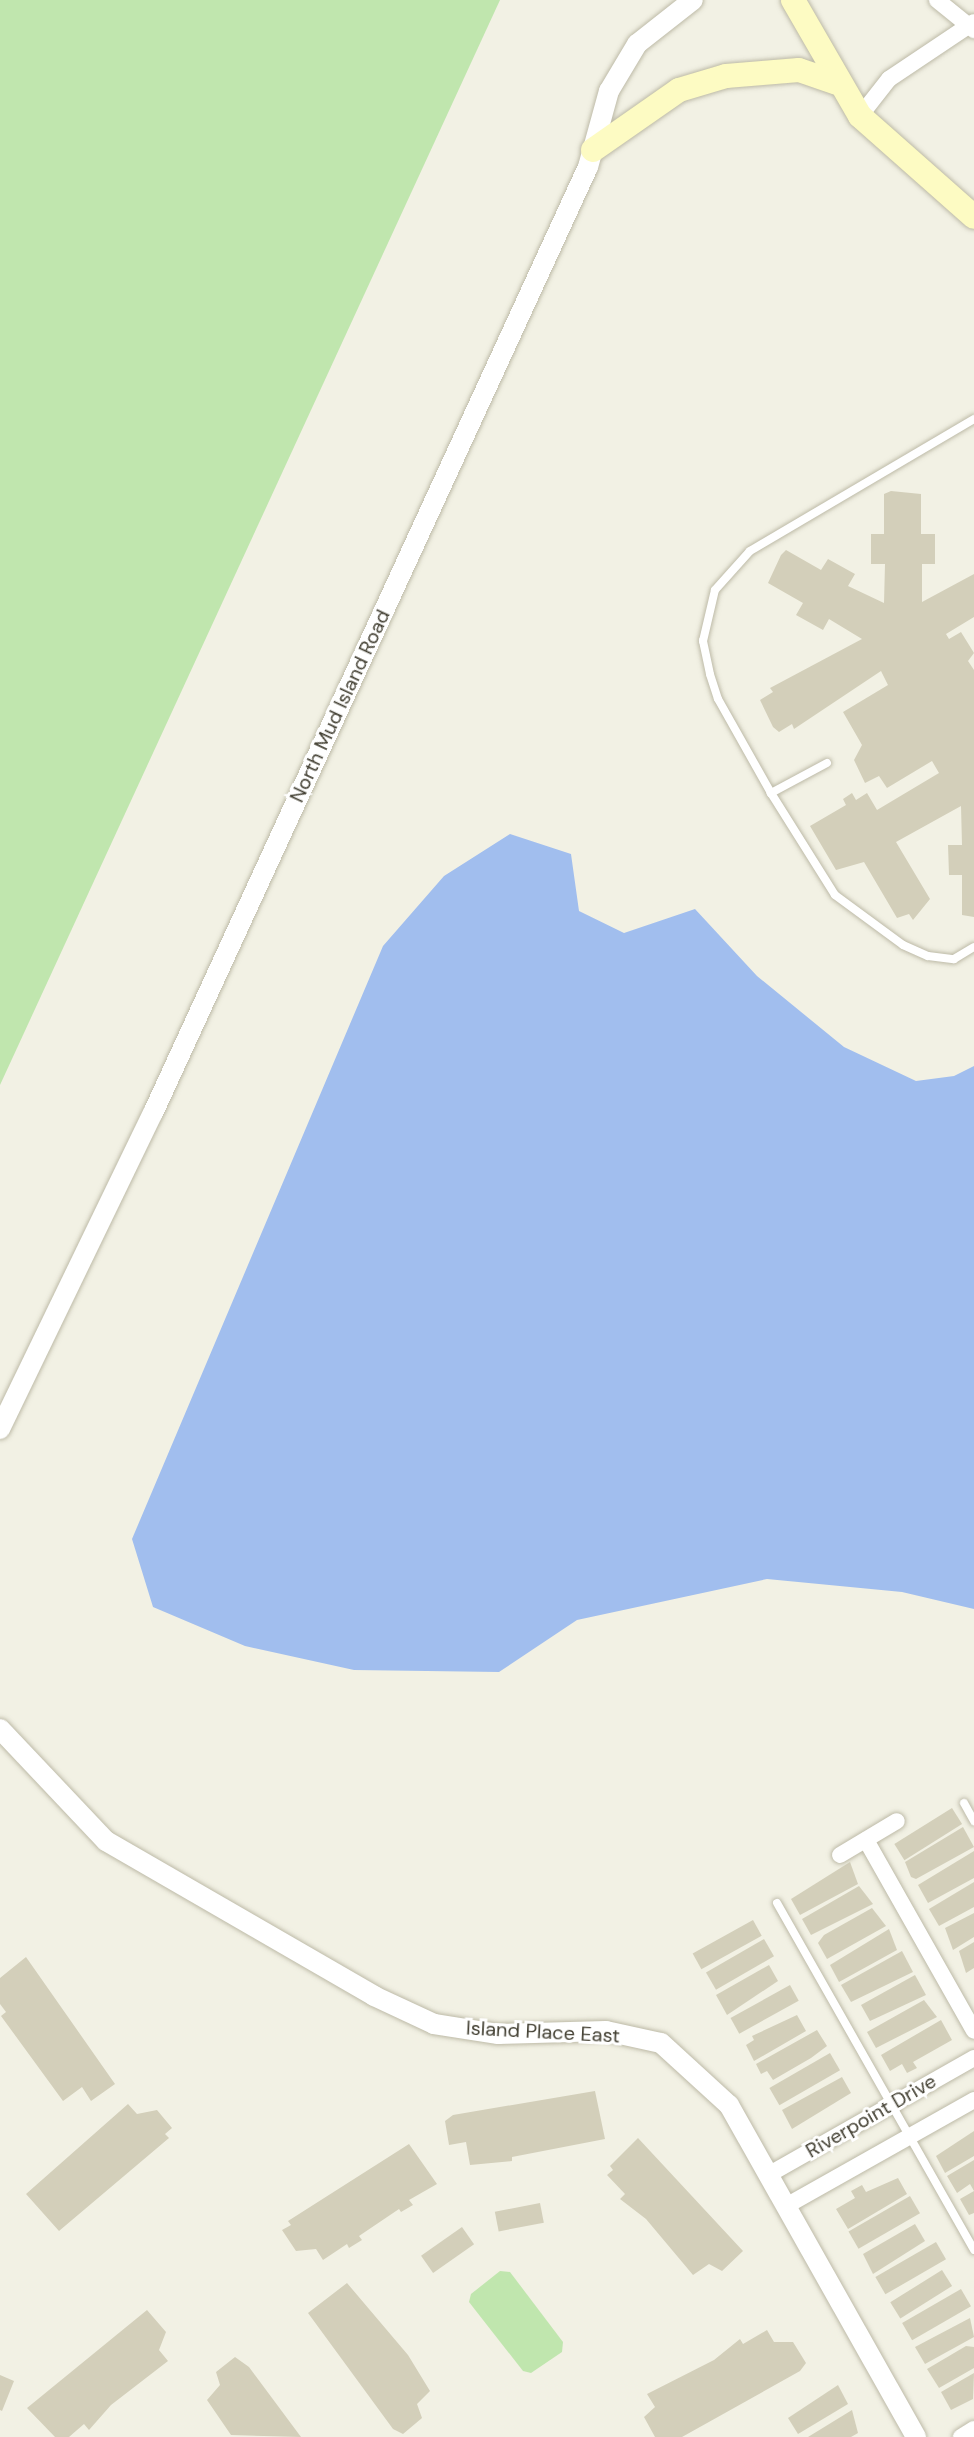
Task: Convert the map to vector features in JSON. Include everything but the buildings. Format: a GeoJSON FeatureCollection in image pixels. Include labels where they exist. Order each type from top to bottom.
{"type":"FeatureCollection","features":[{"type":"Feature","properties":{"kind":"main road"},"geometry":{"type":"LineString","coordinates":[[793,0],[836,83],[860,116],[974,217]]}},
{"type":"Feature","properties":{"kind":"main road"},"geometry":{"type":"LineString","coordinates":[[593,150],[679,90],[726,76],[799,70],[836,83]]}},
{"type":"Feature","properties":{"kind":"street","name":"North Mud Island Road"},"geometry":{"type":"LineString","coordinates":[[0,1429],[153,1113],[593,150],[609,91],[637,44],[693,0]]}},
{"type":"Feature","properties":{"kind":"street"},"geometry":{"type":"LineString","coordinates":[[860,116],[889,79],[972,26],[937,0]]}},
{"type":"Feature","properties":{"kind":"street","name":"Island Place East"},"geometry":{"type":"LineString","coordinates":[[0,1729],[106,1841],[410,2013],[434,2024],[498,2034],[606,2031],[661,2043],[729,2105],[916,2437]]}},
{"type":"Feature","properties":{"kind":"street"},"geometry":{"type":"LineString","coordinates":[[840,1855],[897,1821]]}},
{"type":"Feature","properties":{"kind":"street"},"geometry":{"type":"LineString","coordinates":[[866,1840],[974,2031]]}},
{"type":"Feature","properties":{"kind":"street","name":"Riverpoint Drive"},"geometry":{"type":"LineString","coordinates":[[768,2175],[974,2058]]}},
{"type":"Feature","properties":{"kind":"street","name":"Riverpoint Drive"},"geometry":{"type":"LineString","coordinates":[[786,2206],[974,2100]]}},
{"type":"Feature","properties":{"kind":"street"},"geometry":{"type":"LineString","coordinates":[[961,2437],[974,2429]]}},
{"type":"Feature","properties":{"kind":"lane"},"geometry":{"type":"LineString","coordinates":[[974,419],[750,551],[715,590],[703,641],[718,699],[771,793],[835,895],[903,945],[928,956],[954,959],[974,947]]}},
{"type":"Feature","properties":{"kind":"lane"},"geometry":{"type":"LineString","coordinates":[[771,793],[827,763]]}},
{"type":"Feature","properties":{"kind":"lane"},"geometry":{"type":"LineString","coordinates":[[964,1803],[974,1821]]}},
{"type":"Feature","properties":{"kind":"lane"},"geometry":{"type":"LineString","coordinates":[[777,1903],[974,2250]]}},
{"type":"Feature","properties":{"kind":"green space"},"geometry":{"type":"Polygon","coordinates":[[[0,0],[500,0],[0,1085],[0,0]]]}},
{"type":"Feature","properties":{"kind":"green space"},"geometry":{"type":"Polygon","coordinates":[[[500,2271],[510,2272],[563,2342],[562,2352],[531,2373],[523,2371],[469,2302],[471,2294],[500,2271]]]}},
{"type":"Feature","properties":{"kind":"water"},"geometry":{"type":"Polygon","coordinates":[[[510,834],[571,854],[579,911],[624,933],[695,909],[757,976],[844,1047],[916,1081],[954,1076],[974,1066],[974,1609],[902,1592],[767,1579],[577,1620],[499,1672],[354,1670],[245,1646],[153,1607],[132,1539],[383,946],[444,876],[510,834]]]}}]}
